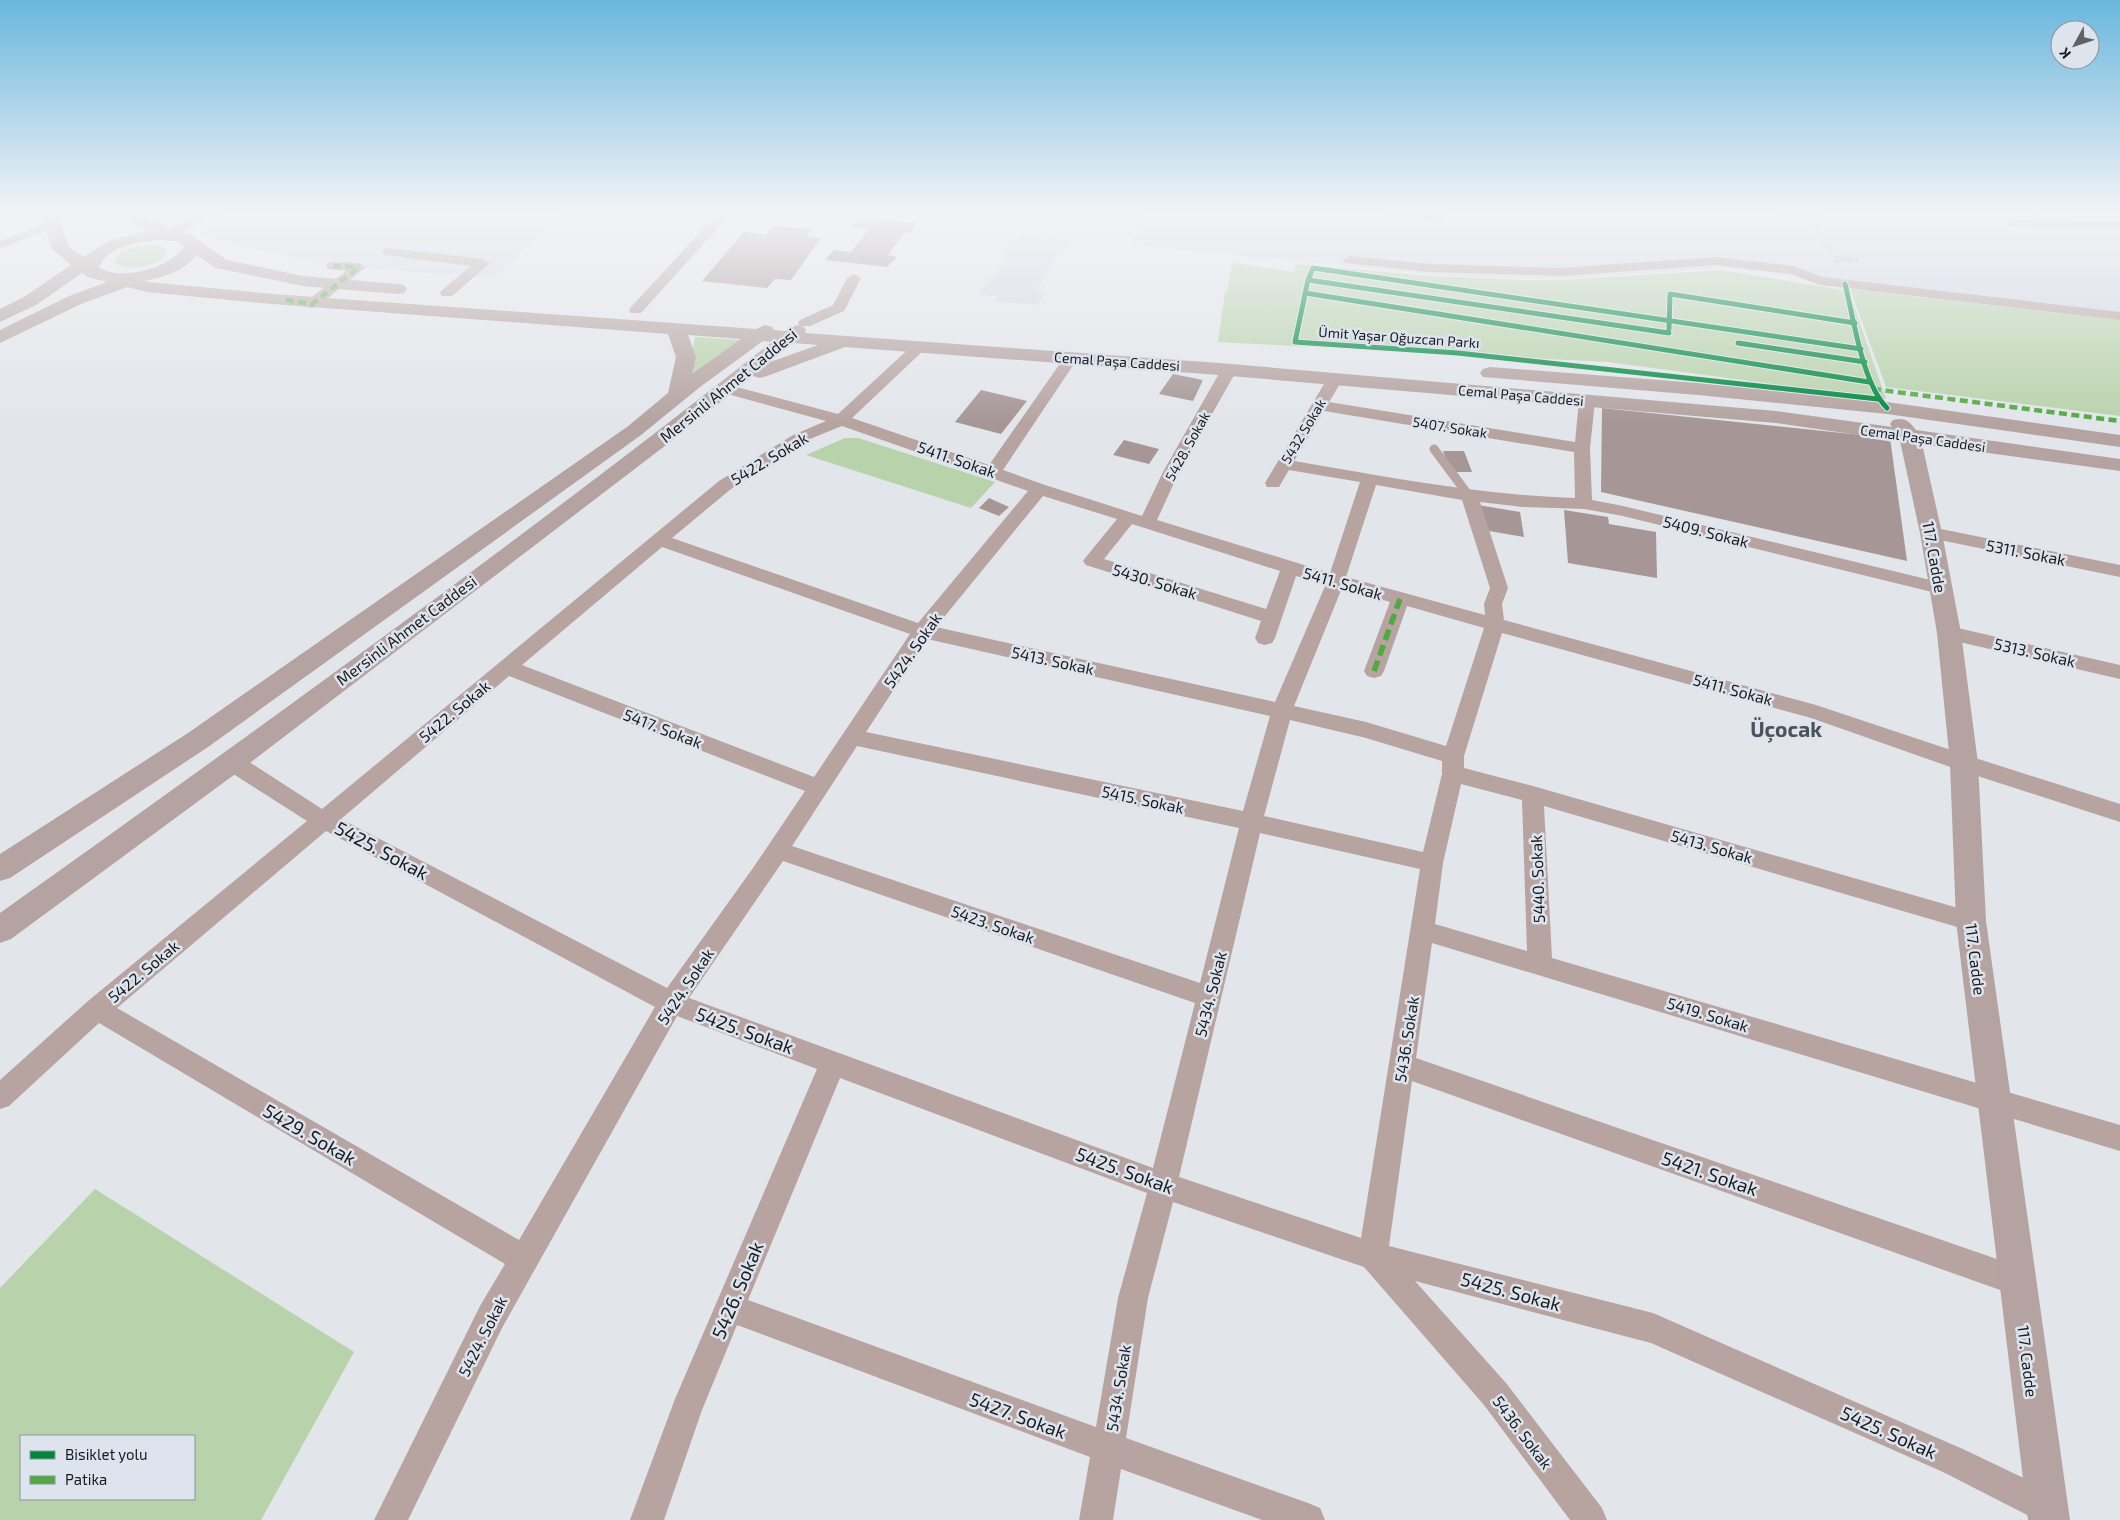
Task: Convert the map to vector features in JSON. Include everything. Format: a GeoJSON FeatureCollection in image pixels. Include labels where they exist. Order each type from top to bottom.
{"type":"FeatureCollection","features":[{"type":"Feature","properties":{"kind":"main road"},"geometry":{"type":"LineString","coordinates":[[0,316],[65,282]]}},
{"type":"Feature","properties":{"kind":"main road"},"geometry":{"type":"LineString","coordinates":[[0,337],[115,282]]}},
{"type":"Feature","properties":{"kind":"main road","name":"Cemal Paşa Caddesi"},"geometry":{"type":"LineString","coordinates":[[126,282],[147,288],[286,300],[676,329],[783,329],[1698,389],[1887,408],[2120,440]]}},
{"type":"Feature","properties":{"kind":"main road","name":"Cemal Paşa Caddesi"},"geometry":{"type":"LineString","coordinates":[[313,282],[636,310],[783,329],[849,341],[1229,370],[1776,417],[2120,465]]}},
{"type":"Feature","properties":{"kind":"main road"},"geometry":{"type":"LineString","coordinates":[[676,329],[686,357],[678,395]]}},
{"type":"Feature","properties":{"kind":"main road","name":"Mersinli Ahmet Caddesi"},"geometry":{"type":"LineString","coordinates":[[0,930],[232,762],[663,438],[729,386],[783,329]]}},
{"type":"Feature","properties":{"kind":"main road","name":"Mersinli Ahmet Caddesi"},"geometry":{"type":"LineString","coordinates":[[0,870],[198,740],[634,431],[678,395],[783,329]]}},
{"type":"Feature","properties":{"kind":"main road"},"geometry":{"type":"LineString","coordinates":[[729,386],[787,361],[849,341]]}},
{"type":"Feature","properties":{"kind":"main road","name":"117. Cadde"},"geometry":{"type":"LineString","coordinates":[[1887,408],[1910,436],[1931,534],[1949,633],[1964,764],[1971,921],[2048,1513]]}},
{"type":"Feature","properties":{"kind":"main road"},"geometry":{"type":"LineString","coordinates":[[291,674],[297,712]]}},
{"type":"Feature","properties":{"kind":"street"},"geometry":{"type":"LineString","coordinates":[[286,300],[312,304],[340,282]]}},
{"type":"Feature","properties":{"kind":"street"},"geometry":{"type":"LineString","coordinates":[[447,294],[461,282]]}},
{"type":"Feature","properties":{"kind":"street"},"geometry":{"type":"LineString","coordinates":[[636,310],[662,282]]}},
{"type":"Feature","properties":{"kind":"street"},"geometry":{"type":"LineString","coordinates":[[783,329],[839,308],[852,282]]}},
{"type":"Feature","properties":{"kind":"street"},"geometry":{"type":"LineString","coordinates":[[1828,282],[2120,316]]}},
{"type":"Feature","properties":{"kind":"street","name":"5422. Sokak"},"geometry":{"type":"LineString","coordinates":[[0,1097],[97,1009],[725,485],[798,438],[841,420],[920,346]]}},
{"type":"Feature","properties":{"kind":"street"},"geometry":{"type":"LineString","coordinates":[[993,472],[1071,358]]}},
{"type":"Feature","properties":{"kind":"street","name":"5428. Sokak"},"geometry":{"type":"LineString","coordinates":[[1147,523],[1171,472],[1229,370]]}},
{"type":"Feature","properties":{"kind":"street","name":"5432 Sokak"},"geometry":{"type":"LineString","coordinates":[[1273,483],[1335,379]]}},
{"type":"Feature","properties":{"kind":"street","name":"5411. Sokak"},"geometry":{"type":"LineString","coordinates":[[729,386],[841,420],[1127,518],[1290,568],[1400,599],[1816,712],[1964,764],[2120,813]]}},
{"type":"Feature","properties":{"kind":"street"},"geometry":{"type":"LineString","coordinates":[[1584,504],[1582,448],[1587,401]]}},
{"type":"Feature","properties":{"kind":"street","name":"5407. Sokak"},"geometry":{"type":"LineString","coordinates":[[1319,405],[1582,448]]}},
{"type":"Feature","properties":{"kind":"street","name":"5409. Sokak"},"geometry":{"type":"LineString","coordinates":[[1283,464],[1469,496],[1523,502],[1584,504],[1624,511],[1940,588]]}},
{"type":"Feature","properties":{"kind":"street","name":"5434. Sokak"},"geometry":{"type":"LineString","coordinates":[[1096,1520],[1132,1298],[1163,1184],[1252,822],[1282,711],[1336,580],[1369,480]]}},
{"type":"Feature","properties":{"kind":"street","name":"5424. Sokak"},"geometry":{"type":"LineString","coordinates":[[391,1520],[491,1317],[671,1003],[778,850],[922,632],[1039,489]]}},
{"type":"Feature","properties":{"kind":"street","name":"5436. Sokak"},"geometry":{"type":"LineString","coordinates":[[1469,496],[1499,588],[1493,604],[1495,624],[1453,765],[1432,863],[1373,1256],[1495,1394],[1590,1520]]}},
{"type":"Feature","properties":{"kind":"street","name":"5430. Sokak"},"geometry":{"type":"LineString","coordinates":[[1127,518],[1092,561],[1272,618]]}},
{"type":"Feature","properties":{"kind":"street","name":"5311. Sokak"},"geometry":{"type":"LineString","coordinates":[[1931,534],[2120,571]]}},
{"type":"Feature","properties":{"kind":"street","name":"5413. Sokak"},"geometry":{"type":"LineString","coordinates":[[659,540],[922,632],[1366,730],[1453,765],[1533,794],[1971,921]]}},
{"type":"Feature","properties":{"kind":"street"},"geometry":{"type":"LineString","coordinates":[[1265,638],[1290,568]]}},
{"type":"Feature","properties":{"kind":"street"},"geometry":{"type":"LineString","coordinates":[[1374,671],[1400,599]]}},
{"type":"Feature","properties":{"kind":"street","name":"5313. Sokak"},"geometry":{"type":"LineString","coordinates":[[1949,633],[2120,672]]}},
{"type":"Feature","properties":{"kind":"street","name":"5417. Sokak"},"geometry":{"type":"LineString","coordinates":[[506,667],[819,788]]}},
{"type":"Feature","properties":{"kind":"street","name":"5415. Sokak"},"geometry":{"type":"LineString","coordinates":[[852,737],[1252,822],[1432,863]]}},
{"type":"Feature","properties":{"kind":"street","name":"5425. Sokak"},"geometry":{"type":"LineString","coordinates":[[232,762],[301,808],[671,1003],[1163,1184],[1373,1256],[1653,1328],[1954,1461],[2048,1513]]}},
{"type":"Feature","properties":{"kind":"street","name":"5440. Sokak"},"geometry":{"type":"LineString","coordinates":[[1533,794],[1540,964]]}},
{"type":"Feature","properties":{"kind":"street","name":"5423. Sokak"},"geometry":{"type":"LineString","coordinates":[[778,850],[1209,997]]}},
{"type":"Feature","properties":{"kind":"street","name":"5419. Sokak"},"geometry":{"type":"LineString","coordinates":[[1422,930],[2120,1138]]}},
{"type":"Feature","properties":{"kind":"street","name":"5429. Sokak"},"geometry":{"type":"LineString","coordinates":[[97,1009],[524,1259]]}},
{"type":"Feature","properties":{"kind":"street","name":"5426. Sokak"},"geometry":{"type":"LineString","coordinates":[[648,1520],[686,1410],[833,1063]]}},
{"type":"Feature","properties":{"kind":"street","name":"5421. Sokak"},"geometry":{"type":"LineString","coordinates":[[1402,1065],[2018,1281]]}},
{"type":"Feature","properties":{"kind":"street","name":"5427. Sokak"},"geometry":{"type":"LineString","coordinates":[[730,1308],[1308,1520]]}},
{"type":"Feature","properties":{"kind":"lane"},"geometry":{"type":"LineString","coordinates":[[1434,449],[1469,496]]}},
{"type":"Feature","properties":{"kind":"shaded area"},"geometry":{"type":"Polygon","coordinates":[[[986,282],[1042,282],[1037,290],[1044,291],[1038,305],[994,301],[998,296],[979,294],[986,282]]]}},
{"type":"Feature","properties":{"kind":"shaded area"},"geometry":{"type":"Polygon","coordinates":[[[1847,282],[2120,282],[2120,312],[1847,282]]]}},
{"type":"Feature","properties":{"kind":"green space"},"geometry":{"type":"Polygon","coordinates":[[[1229,282],[1794,282],[1849,291],[1886,399],[1608,362],[1218,342],[1225,292],[1227,292],[1229,282]]]}},
{"type":"Feature","properties":{"kind":"green space"},"geometry":{"type":"Polygon","coordinates":[[[1850,289],[2120,320],[2120,416],[1886,387],[1850,289]]]}},
{"type":"Feature","properties":{"kind":"green space"},"geometry":{"type":"Polygon","coordinates":[[[695,337],[742,340],[686,382],[695,337]]]}},
{"type":"Feature","properties":{"kind":"green space"},"geometry":{"type":"Polygon","coordinates":[[[845,438],[858,438],[995,482],[971,508],[806,455],[845,438]]]}},
{"type":"Feature","properties":{"kind":"green space"},"geometry":{"type":"Polygon","coordinates":[[[95,1189],[354,1352],[261,1520],[0,1520],[0,1288],[95,1189]]]}},
{"type":"Feature","properties":{"kind":"building"},"geometry":{"type":"Polygon","coordinates":[[[711,282],[772,282],[767,288],[711,282]]]}},
{"type":"Feature","properties":{"kind":"building"},"geometry":{"type":"Polygon","coordinates":[[[1173,374],[1203,380],[1193,401],[1159,394],[1173,374]]]}},
{"type":"Feature","properties":{"kind":"building"},"geometry":{"type":"Polygon","coordinates":[[[981,390],[1027,401],[1001,434],[955,422],[981,390]]]}},
{"type":"Feature","properties":{"kind":"building"},"geometry":{"type":"Polygon","coordinates":[[[1602,408],[1890,438],[1907,561],[1601,492],[1602,408]]]}},
{"type":"Feature","properties":{"kind":"building"},"geometry":{"type":"Polygon","coordinates":[[[1124,440],[1159,449],[1149,464],[1113,455],[1124,440]]]}},
{"type":"Feature","properties":{"kind":"building"},"geometry":{"type":"Polygon","coordinates":[[[1443,451],[1464,451],[1472,472],[1451,472],[1443,451]]]}},
{"type":"Feature","properties":{"kind":"building"},"geometry":{"type":"Polygon","coordinates":[[[989,498],[1009,507],[999,516],[979,508],[989,498]]]}},
{"type":"Feature","properties":{"kind":"building"},"geometry":{"type":"Polygon","coordinates":[[[1478,505],[1520,512],[1524,537],[1489,531],[1478,505]]]}},
{"type":"Feature","properties":{"kind":"building"},"geometry":{"type":"Polygon","coordinates":[[[1564,510],[1608,517],[1609,524],[1656,532],[1657,578],[1568,563],[1564,510]]]}},
{"type":"Feature","properties":{"kind":"marked path"},"geometry":{"type":"LineString","coordinates":[[286,300],[312,304],[340,282]]}},
{"type":"Feature","properties":{"kind":"marked path"},"geometry":{"type":"LineString","coordinates":[[1873,389],[2120,421]]}},
{"type":"Feature","properties":{"kind":"marked path"},"geometry":{"type":"LineString","coordinates":[[1374,671],[1400,599]]}},
{"type":"Feature","properties":{"kind":"cycle path","name":"Ümit Yaşar Oğuzcan Parkı"},"geometry":{"type":"LineString","coordinates":[[1308,282],[1295,342],[1458,353],[1878,399]]}},
{"type":"Feature","properties":{"kind":"cycle path"},"geometry":{"type":"LineString","coordinates":[[1321,282],[1669,333]]}},
{"type":"Feature","properties":{"kind":"cycle path","name":"Ümit Yaşar Oğuzcan Parkı"},"geometry":{"type":"LineString","coordinates":[[1411,282],[1861,349]]}},
{"type":"Feature","properties":{"kind":"cycle path"},"geometry":{"type":"LineString","coordinates":[[1845,284],[1869,382],[1878,399],[1887,408]]}},
{"type":"Feature","properties":{"kind":"cycle path"},"geometry":{"type":"LineString","coordinates":[[1305,293],[1869,382]]}},
{"type":"Feature","properties":{"kind":"cycle path"},"geometry":{"type":"LineString","coordinates":[[1669,329],[1670,294],[1855,323]]}},
{"type":"Feature","properties":{"kind":"cycle path"},"geometry":{"type":"LineString","coordinates":[[1738,343],[1865,362]]}},
{"type":"Feature","properties":{"kind":"district","name":"Üçocak"},"geometry":{"type":"Point","coordinates":[1786,728]}}]}
